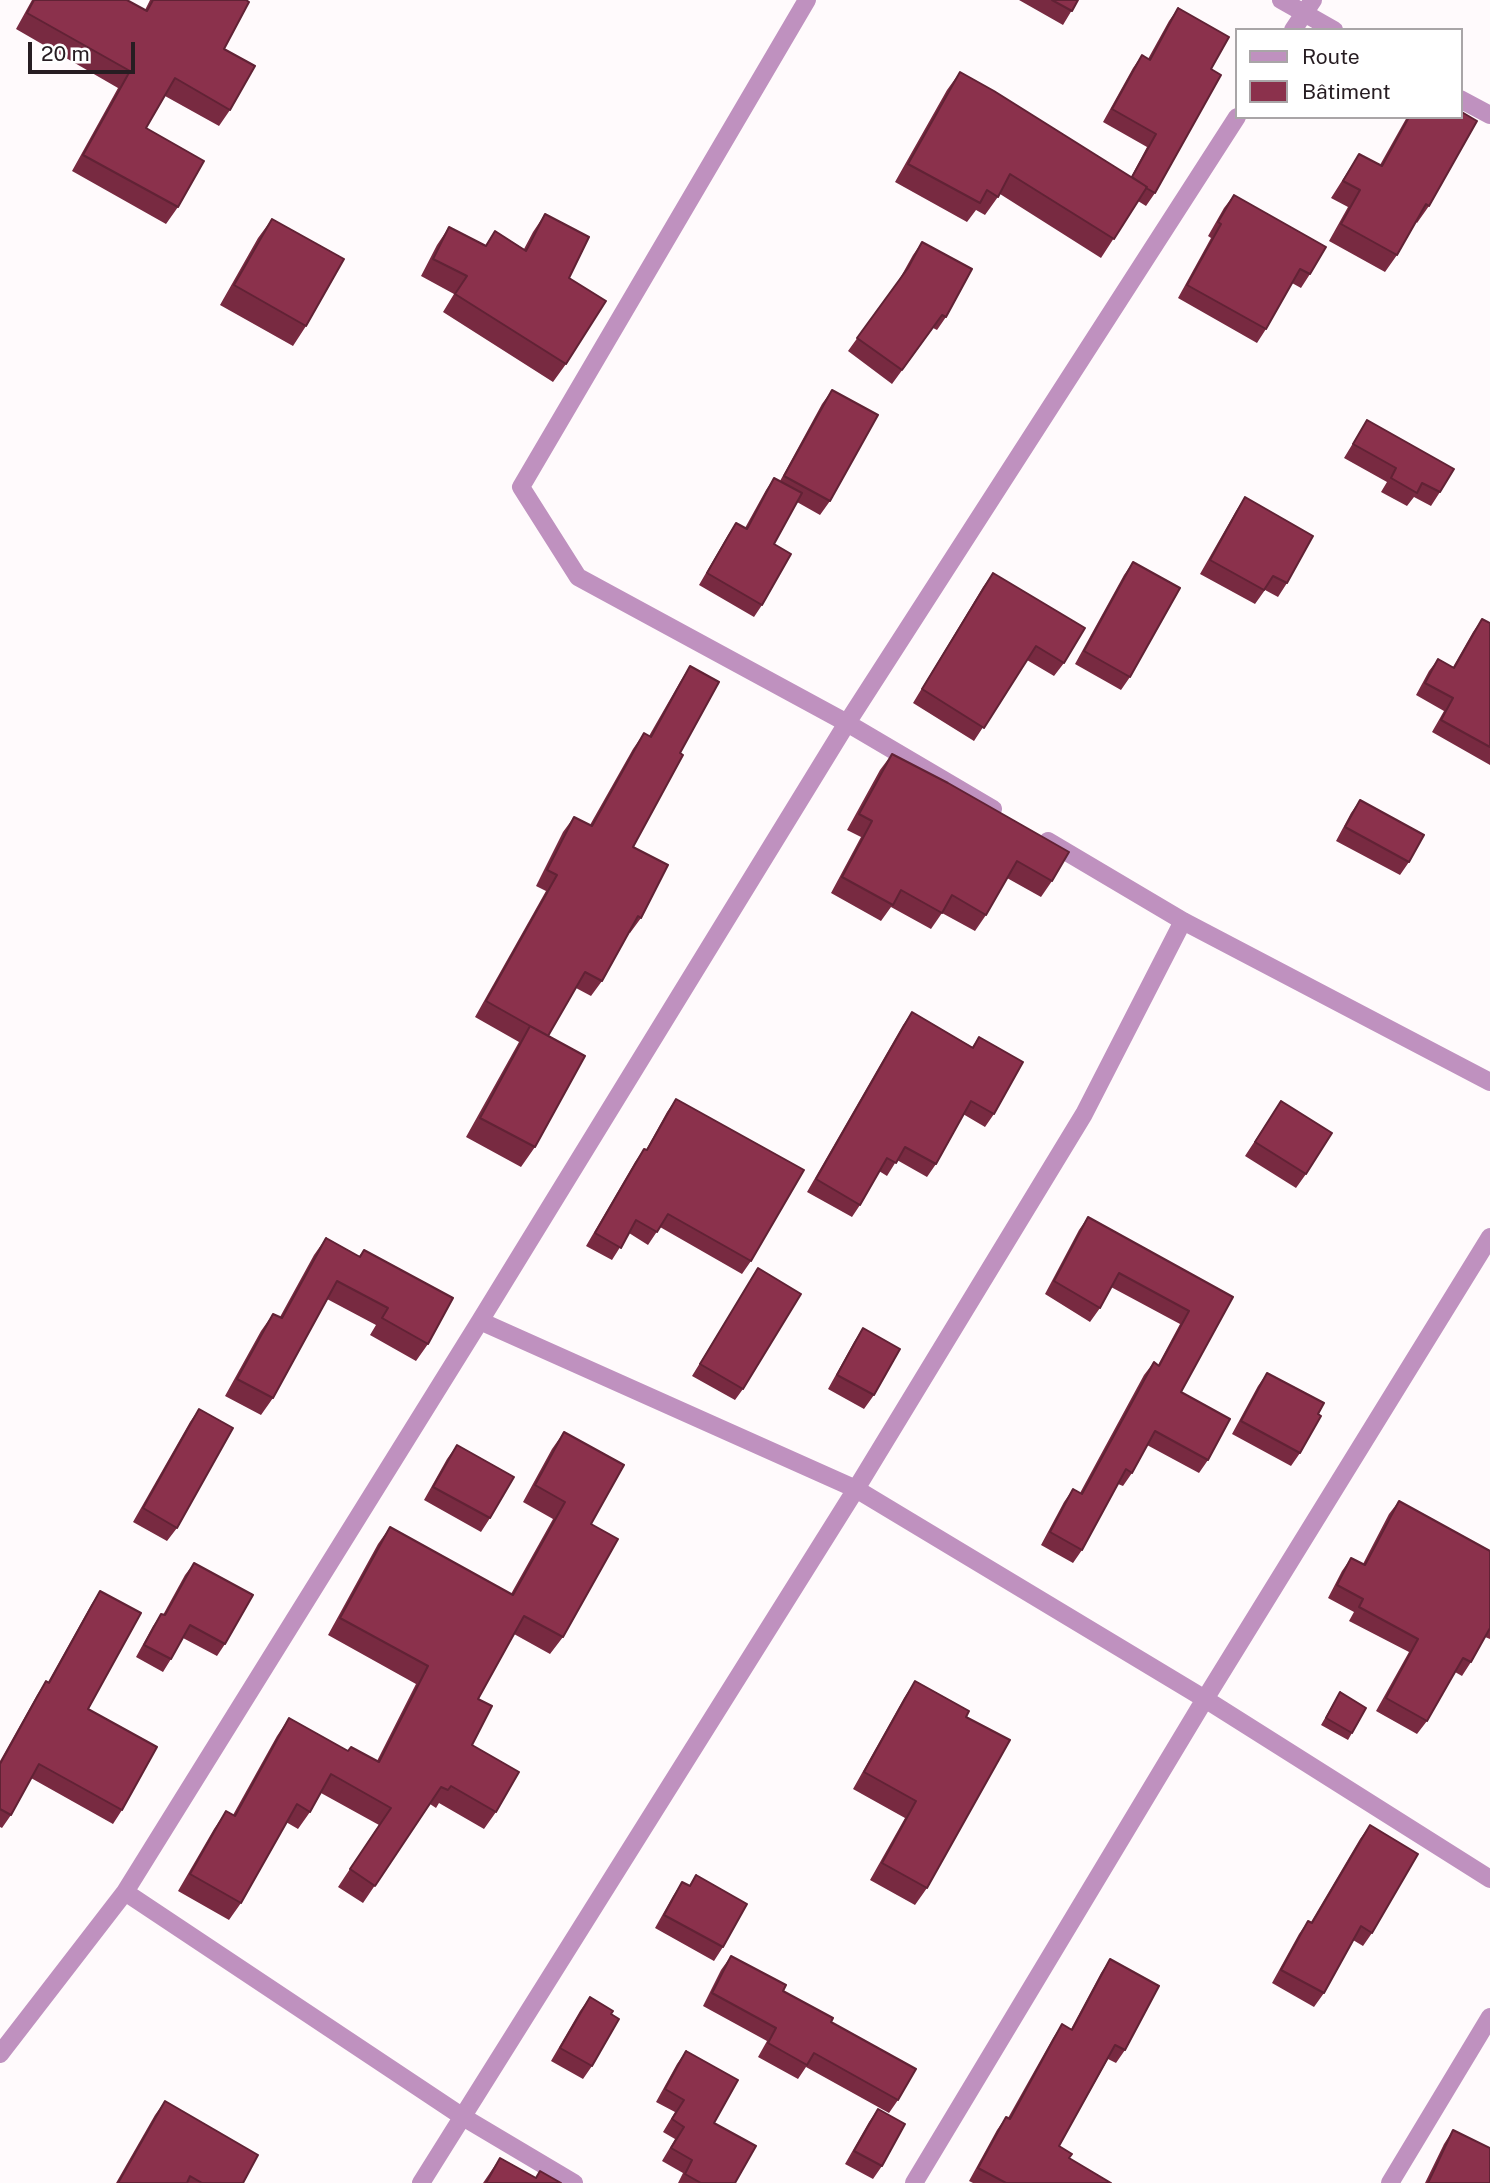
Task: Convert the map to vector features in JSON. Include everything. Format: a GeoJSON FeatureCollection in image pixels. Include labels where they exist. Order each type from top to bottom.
{"type":"FeatureCollection","features":[{"type":"Feature","properties":{"kind":"street"},"geometry":{"type":"LineString","coordinates":[[807,0],[521,488],[578,578],[847,723],[1003,815]]}},
{"type":"Feature","properties":{"kind":"street"},"geometry":{"type":"LineString","coordinates":[[1281,0],[1309,7],[1332,28]]}},
{"type":"Feature","properties":{"kind":"street"},"geometry":{"type":"LineString","coordinates":[[1294,28],[1309,7]]}},
{"type":"Feature","properties":{"kind":"street"},"geometry":{"type":"LineString","coordinates":[[1462,100],[1490,115]]}},
{"type":"Feature","properties":{"kind":"street"},"geometry":{"type":"LineString","coordinates":[[0,2054],[125,1892],[847,723],[1236,119]]}},
{"type":"Feature","properties":{"kind":"street"},"geometry":{"type":"LineString","coordinates":[[1027,829],[1183,921],[1490,1082]]}},
{"type":"Feature","properties":{"kind":"street"},"geometry":{"type":"LineString","coordinates":[[421,2183],[856,1489],[1084,1114],[1183,921]]}},
{"type":"Feature","properties":{"kind":"street"},"geometry":{"type":"LineString","coordinates":[[914,2183],[1205,1699],[1490,1237]]}},
{"type":"Feature","properties":{"kind":"street"},"geometry":{"type":"LineString","coordinates":[[480,1321],[856,1489],[1205,1699],[1490,1879]]}},
{"type":"Feature","properties":{"kind":"street"},"geometry":{"type":"LineString","coordinates":[[125,1892],[463,2117],[574,2183]]}},
{"type":"Feature","properties":{"kind":"street"},"geometry":{"type":"LineString","coordinates":[[1390,2183],[1490,2017]]}},
{"type":"Feature","properties":{"kind":"building"},"geometry":{"type":"Polygon","coordinates":[[[34,0],[127,0],[147,11],[153,0],[249,2],[224,49],[255,66],[230,110],[175,78],[146,128],[204,161],[178,207],[83,155],[130,71],[27,13],[34,0]]]}},
{"type":"Feature","properties":{"kind":"building"},"geometry":{"type":"Polygon","coordinates":[[[1052,0],[1078,0],[1072,11],[1052,0]]]}},
{"type":"Feature","properties":{"kind":"building"},"geometry":{"type":"Polygon","coordinates":[[[1178,8],[1229,37],[1211,69],[1221,75],[1155,193],[1132,177],[1156,134],[1112,109],[1142,55],[1150,60],[1178,8]]]}},
{"type":"Feature","properties":{"kind":"building"},"geometry":{"type":"Polygon","coordinates":[[[960,72],[1147,187],[1114,239],[1010,174],[998,197],[987,190],[980,203],[908,164],[960,72]]]}},
{"type":"Feature","properties":{"kind":"building"},"geometry":{"type":"Polygon","coordinates":[[[1462,112],[1477,121],[1429,206],[1426,204],[1397,255],[1341,224],[1360,190],[1343,181],[1359,154],[1382,166],[1408,119],[1462,119],[1462,112]]]}},
{"type":"Feature","properties":{"kind":"building"},"geometry":{"type":"Polygon","coordinates":[[[1234,195],[1326,247],[1310,274],[1300,269],[1266,329],[1187,285],[1234,195]]]}},
{"type":"Feature","properties":{"kind":"building"},"geometry":{"type":"Polygon","coordinates":[[[545,214],[589,237],[569,278],[606,301],[566,364],[455,294],[467,276],[433,259],[449,227],[486,246],[495,231],[526,251],[545,214]]]}},
{"type":"Feature","properties":{"kind":"building"},"geometry":{"type":"Polygon","coordinates":[[[272,219],[344,259],[306,326],[234,285],[272,219]]]}},
{"type":"Feature","properties":{"kind":"building"},"geometry":{"type":"Polygon","coordinates":[[[922,242],[972,269],[946,317],[942,315],[902,370],[857,338],[908,268],[922,242]]]}},
{"type":"Feature","properties":{"kind":"building"},"geometry":{"type":"Polygon","coordinates":[[[832,390],[878,415],[830,501],[784,476],[832,390]]]}},
{"type":"Feature","properties":{"kind":"building"},"geometry":{"type":"Polygon","coordinates":[[[1367,420],[1454,469],[1440,492],[1422,483],[1417,493],[1391,478],[1396,468],[1353,444],[1367,420]]]}},
{"type":"Feature","properties":{"kind":"building"},"geometry":{"type":"Polygon","coordinates":[[[774,478],[802,493],[774,544],[791,554],[762,605],[707,573],[736,523],[747,529],[774,478]]]}},
{"type":"Feature","properties":{"kind":"building"},"geometry":{"type":"Polygon","coordinates":[[[1245,497],[1313,536],[1287,583],[1273,576],[1264,590],[1210,560],[1245,497]]]}},
{"type":"Feature","properties":{"kind":"building"},"geometry":{"type":"Polygon","coordinates":[[[1133,562],[1180,588],[1130,677],[1084,651],[1133,562]]]}},
{"type":"Feature","properties":{"kind":"building"},"geometry":{"type":"Polygon","coordinates":[[[993,573],[1085,628],[1064,663],[1036,646],[984,728],[922,689],[993,573]]]}},
{"type":"Feature","properties":{"kind":"building"},"geometry":{"type":"Polygon","coordinates":[[[1482,619],[1490,623],[1490,747],[1441,720],[1453,698],[1425,683],[1438,659],[1454,668],[1482,619]]]}},
{"type":"Feature","properties":{"kind":"building"},"geometry":{"type":"Polygon","coordinates":[[[690,666],[719,682],[633,847],[668,865],[641,918],[638,916],[602,981],[585,972],[548,1036],[486,1001],[557,875],[547,870],[574,817],[592,826],[644,733],[651,737],[690,666]]]}},
{"type":"Feature","properties":{"kind":"building"},"geometry":{"type":"Polygon","coordinates":[[[892,754],[1069,852],[1052,881],[1017,861],[986,915],[952,895],[942,913],[901,890],[893,905],[842,877],[872,821],[859,814],[892,754]]]}},
{"type":"Feature","properties":{"kind":"building"},"geometry":{"type":"Polygon","coordinates":[[[1360,800],[1424,835],[1409,862],[1345,827],[1360,800]]]}},
{"type":"Feature","properties":{"kind":"building"},"geometry":{"type":"Polygon","coordinates":[[[912,1012],[973,1048],[979,1037],[1023,1062],[994,1114],[971,1101],[936,1164],[905,1147],[896,1163],[887,1158],[860,1205],[816,1179],[912,1012]]]}},
{"type":"Feature","properties":{"kind":"building"},"geometry":{"type":"Polygon","coordinates":[[[530,1026],[585,1056],[535,1147],[480,1118],[530,1026]]]}},
{"type":"Feature","properties":{"kind":"building"},"geometry":{"type":"Polygon","coordinates":[[[676,1099],[804,1170],[751,1261],[668,1214],[657,1232],[636,1220],[621,1248],[595,1233],[676,1099]]]}},
{"type":"Feature","properties":{"kind":"building"},"geometry":{"type":"Polygon","coordinates":[[[1281,1101],[1332,1133],[1306,1174],[1255,1142],[1281,1101]]]}},
{"type":"Feature","properties":{"kind":"building"},"geometry":{"type":"Polygon","coordinates":[[[1088,1217],[1233,1297],[1181,1392],[1230,1419],[1208,1460],[1155,1431],[1132,1473],[1126,1469],[1082,1550],[1050,1532],[1073,1489],[1082,1494],[1154,1362],[1159,1366],[1189,1311],[1119,1273],[1100,1308],[1054,1281],[1088,1217]]]}},
{"type":"Feature","properties":{"kind":"building"},"geometry":{"type":"Polygon","coordinates":[[[326,1238],[360,1257],[364,1250],[453,1298],[428,1344],[382,1318],[388,1308],[337,1281],[273,1398],[237,1379],[273,1314],[282,1318],[326,1238]]]}},
{"type":"Feature","properties":{"kind":"building"},"geometry":{"type":"Polygon","coordinates":[[[758,1268],[801,1294],[743,1389],[700,1364],[758,1268]]]}},
{"type":"Feature","properties":{"kind":"building"},"geometry":{"type":"Polygon","coordinates":[[[863,1328],[900,1349],[874,1395],[837,1375],[863,1328]]]}},
{"type":"Feature","properties":{"kind":"building"},"geometry":{"type":"Polygon","coordinates":[[[1267,1373],[1324,1403],[1318,1414],[1321,1416],[1300,1453],[1241,1421],[1267,1373]]]}},
{"type":"Feature","properties":{"kind":"building"},"geometry":{"type":"Polygon","coordinates":[[[199,1409],[233,1428],[177,1528],[143,1508],[199,1409]]]}},
{"type":"Feature","properties":{"kind":"building"},"geometry":{"type":"Polygon","coordinates":[[[564,1432],[624,1465],[591,1524],[618,1539],[563,1637],[524,1616],[478,1699],[492,1706],[472,1745],[519,1772],[496,1812],[451,1786],[448,1790],[441,1787],[375,1886],[350,1869],[391,1808],[331,1774],[310,1812],[297,1804],[241,1903],[190,1874],[226,1811],[235,1816],[289,1718],[348,1751],[351,1747],[379,1762],[428,1666],[340,1618],[390,1527],[513,1595],[565,1502],[535,1485],[564,1432]]]}},
{"type":"Feature","properties":{"kind":"building"},"geometry":{"type":"Polygon","coordinates":[[[457,1445],[514,1477],[490,1518],[433,1487],[457,1445]]]}},
{"type":"Feature","properties":{"kind":"building"},"geometry":{"type":"Polygon","coordinates":[[[1399,1501],[1490,1551],[1490,1628],[1471,1662],[1463,1658],[1427,1721],[1386,1698],[1418,1639],[1359,1607],[1363,1599],[1337,1585],[1351,1558],[1365,1565],[1399,1501]]]}},
{"type":"Feature","properties":{"kind":"building"},"geometry":{"type":"Polygon","coordinates":[[[194,1563],[253,1595],[225,1644],[190,1625],[171,1659],[144,1645],[161,1614],[165,1615],[194,1563]]]}},
{"type":"Feature","properties":{"kind":"building"},"geometry":{"type":"Polygon","coordinates":[[[100,1591],[141,1613],[88,1709],[157,1747],[122,1810],[39,1764],[11,1815],[0,1809],[0,1764],[100,1591]]]}},
{"type":"Feature","properties":{"kind":"building"},"geometry":{"type":"Polygon","coordinates":[[[915,1681],[969,1711],[966,1717],[1010,1740],[927,1888],[882,1863],[916,1801],[864,1772],[915,1681]]]}},
{"type":"Feature","properties":{"kind":"building"},"geometry":{"type":"Polygon","coordinates":[[[1340,1692],[1366,1708],[1352,1733],[1326,1718],[1340,1692]]]}},
{"type":"Feature","properties":{"kind":"building"},"geometry":{"type":"Polygon","coordinates":[[[1370,1825],[1418,1854],[1372,1933],[1361,1926],[1324,1993],[1281,1970],[1308,1921],[1312,1923],[1370,1825]]]}},
{"type":"Feature","properties":{"kind":"building"},"geometry":{"type":"Polygon","coordinates":[[[696,1875],[747,1904],[723,1947],[664,1915],[682,1882],[690,1886],[696,1875]]]}},
{"type":"Feature","properties":{"kind":"building"},"geometry":{"type":"Polygon","coordinates":[[[731,1956],[786,1985],[783,1991],[833,2018],[831,2022],[916,2069],[898,2100],[814,2053],[807,2065],[768,2043],[776,2028],[712,1993],[731,1956]]]}},
{"type":"Feature","properties":{"kind":"building"},"geometry":{"type":"Polygon","coordinates":[[[1110,1959],[1159,1986],[1125,2050],[1115,2045],[1059,2146],[1072,2154],[1069,2158],[1111,2183],[1006,2183],[978,2168],[1006,2117],[1010,2119],[1062,2024],[1072,2030],[1110,1959]]]}},
{"type":"Feature","properties":{"kind":"building"},"geometry":{"type":"Polygon","coordinates":[[[590,1997],[613,2011],[611,2014],[619,2019],[592,2066],[560,2048],[590,1997]]]}},
{"type":"Feature","properties":{"kind":"building"},"geometry":{"type":"Polygon","coordinates":[[[686,2051],[738,2080],[714,2123],[756,2146],[735,2183],[701,2183],[685,2174],[692,2160],[671,2148],[684,2127],[672,2119],[684,2100],[665,2089],[686,2051]]]}},
{"type":"Feature","properties":{"kind":"building"},"geometry":{"type":"Polygon","coordinates":[[[165,2101],[258,2155],[243,2183],[202,2183],[190,2176],[187,2183],[118,2183],[165,2101]]]}},
{"type":"Feature","properties":{"kind":"building"},"geometry":{"type":"Polygon","coordinates":[[[878,2109],[905,2124],[882,2166],[854,2151],[878,2109]]]}},
{"type":"Feature","properties":{"kind":"building"},"geometry":{"type":"Polygon","coordinates":[[[1453,2130],[1490,2148],[1490,2183],[1428,2183],[1453,2130]]]}},
{"type":"Feature","properties":{"kind":"building"},"geometry":{"type":"Polygon","coordinates":[[[500,2158],[536,2178],[540,2171],[561,2183],[486,2183],[500,2158]]]}}]}
